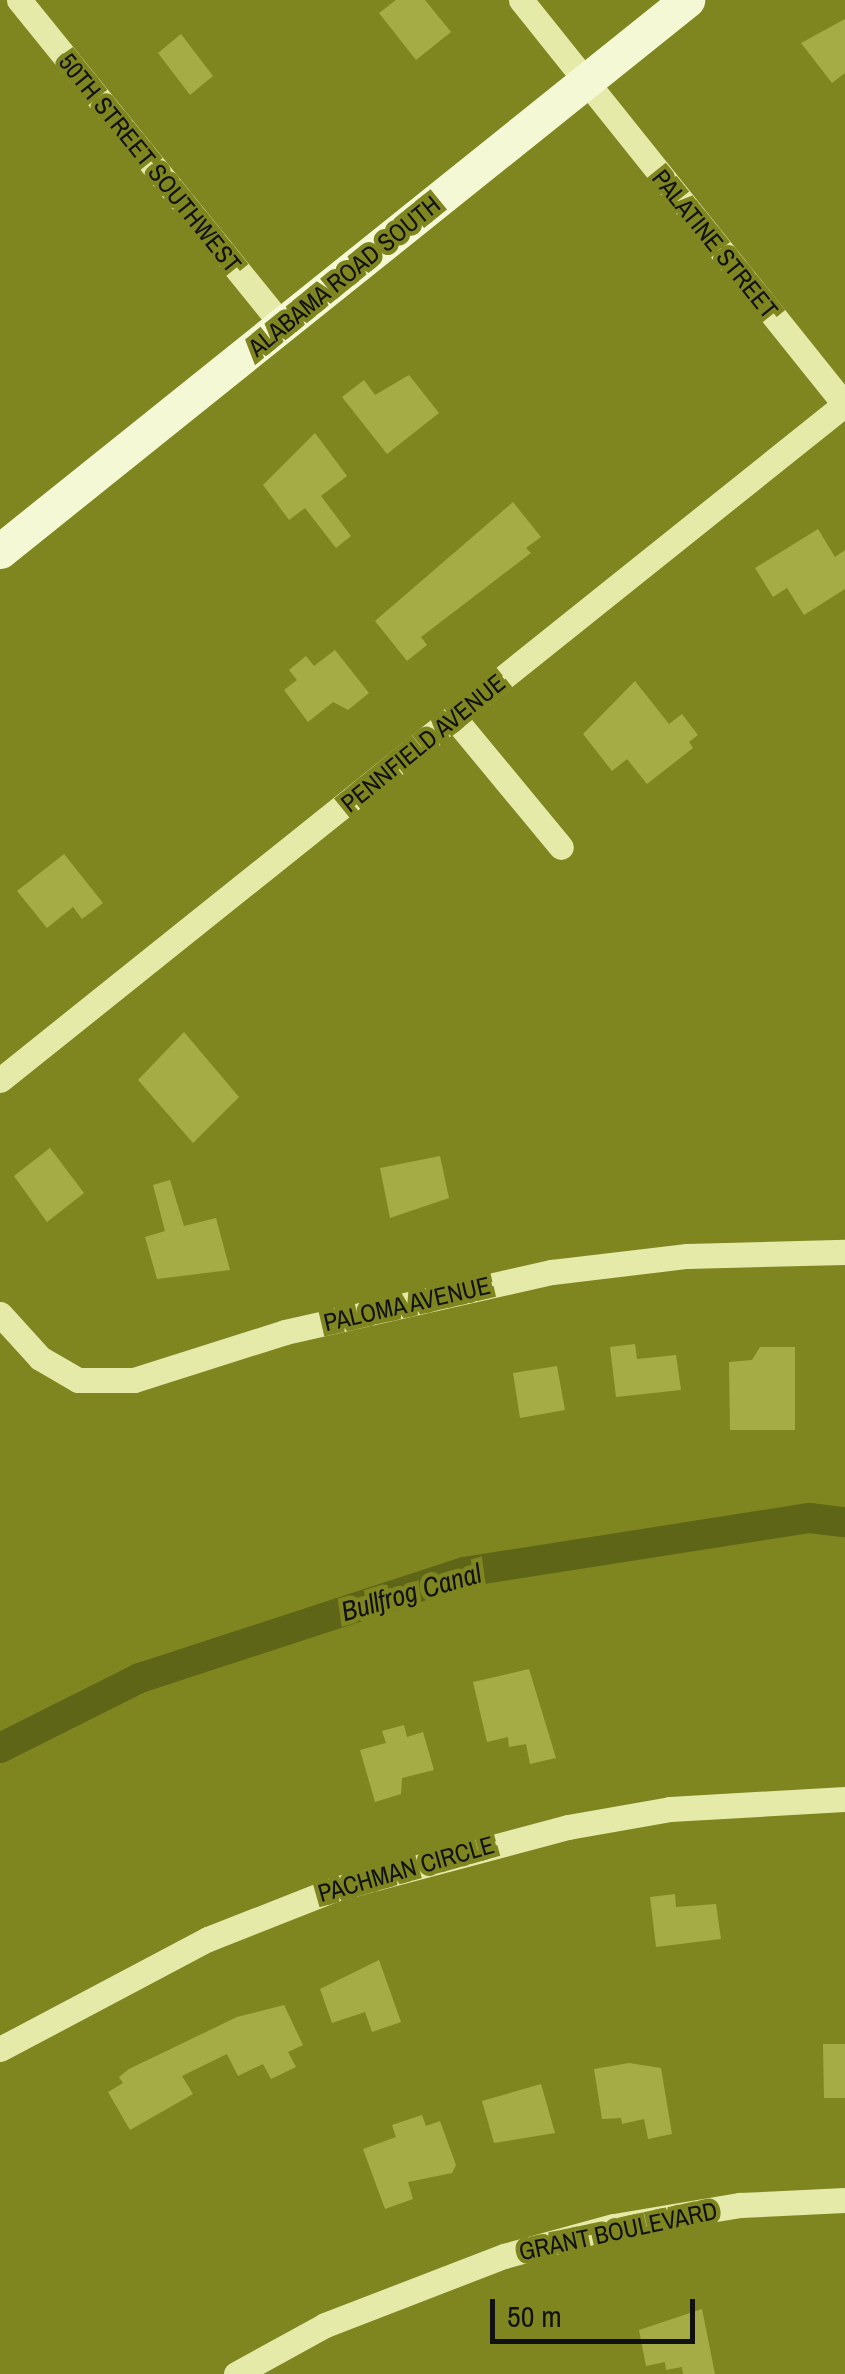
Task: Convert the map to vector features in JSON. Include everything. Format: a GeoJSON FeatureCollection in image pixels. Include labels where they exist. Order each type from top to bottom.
{"type":"FeatureCollection","features":[{"type":"Feature","properties":{"kind":"street","name":"50TH STREET SOUTHWEST"},"geometry":{"type":"LineString","coordinates":[[19,0],[282,325]]}},
{"type":"Feature","properties":{"kind":"street","name":"PALATINE STREET"},"geometry":{"type":"LineString","coordinates":[[521,0],[845,405]]}},
{"type":"Feature","properties":{"kind":"street","name":"ALABAMA ROAD SOUTH"},"geometry":{"type":"LineString","coordinates":[[0,551],[687,0]]}},
{"type":"Feature","properties":{"kind":"street","name":"PENNFIELD AVENUE"},"geometry":{"type":"LineString","coordinates":[[0,1080],[845,405]]}},
{"type":"Feature","properties":{"kind":"street"},"geometry":{"type":"LineString","coordinates":[[455,719],[561,848]]}},
{"type":"Feature","properties":{"kind":"street","name":"PALOMA AVENUE"},"geometry":{"type":"LineString","coordinates":[[0,1314],[40,1358],[78,1380],[134,1380],[286,1332],[519,1278],[688,1256],[845,1252]]}},
{"type":"Feature","properties":{"kind":"street","name":"PACHMAN CIRCLE"},"geometry":{"type":"LineString","coordinates":[[0,2050],[208,1939],[335,1888],[568,1826],[670,1810],[845,1799]]}},
{"type":"Feature","properties":{"kind":"street","name":"GRANT BOULEVARD"},"geometry":{"type":"LineString","coordinates":[[236,2374],[325,2325],[504,2256],[614,2226],[740,2205],[845,2200]]}},
{"type":"Feature","properties":{"kind":"building"},"geometry":{"type":"Polygon","coordinates":[[[396,0],[425,0],[451,32],[416,60],[379,13],[396,0]]]}},
{"type":"Feature","properties":{"kind":"building"},"geometry":{"type":"Polygon","coordinates":[[[845,19],[845,73],[832,83],[801,43],[845,19]]]}},
{"type":"Feature","properties":{"kind":"building"},"geometry":{"type":"Polygon","coordinates":[[[181,34],[213,76],[190,95],[158,53],[181,34]]]}},
{"type":"Feature","properties":{"kind":"building"},"geometry":{"type":"Polygon","coordinates":[[[409,375],[439,413],[387,454],[342,397],[364,380],[375,395],[409,375]]]}},
{"type":"Feature","properties":{"kind":"building"},"geometry":{"type":"Polygon","coordinates":[[[315,433],[347,476],[321,496],[351,536],[336,548],[305,508],[289,520],[263,485],[315,433]]]}},
{"type":"Feature","properties":{"kind":"building"},"geometry":{"type":"Polygon","coordinates":[[[513,502],[541,537],[526,548],[531,553],[421,637],[427,645],[407,661],[375,621],[513,502]]]}},
{"type":"Feature","properties":{"kind":"building"},"geometry":{"type":"Polygon","coordinates":[[[818,529],[835,557],[845,550],[845,589],[804,615],[787,588],[773,597],[755,568],[818,529]]]}},
{"type":"Feature","properties":{"kind":"building"},"geometry":{"type":"Polygon","coordinates":[[[335,650],[369,693],[348,710],[333,702],[308,722],[284,690],[297,680],[289,670],[306,656],[314,666],[335,650]]]}},
{"type":"Feature","properties":{"kind":"building"},"geometry":{"type":"Polygon","coordinates":[[[635,681],[669,724],[682,714],[698,735],[689,742],[693,748],[647,784],[627,759],[612,771],[583,734],[635,681]]]}},
{"type":"Feature","properties":{"kind":"building"},"geometry":{"type":"Polygon","coordinates":[[[64,854],[103,903],[82,919],[73,907],[47,928],[17,891],[64,854]]]}},
{"type":"Feature","properties":{"kind":"building"},"geometry":{"type":"Polygon","coordinates":[[[184,1032],[239,1097],[193,1143],[138,1080],[184,1032]]]}},
{"type":"Feature","properties":{"kind":"building"},"geometry":{"type":"Polygon","coordinates":[[[50,1148],[84,1193],[47,1222],[14,1176],[50,1148]]]}},
{"type":"Feature","properties":{"kind":"building"},"geometry":{"type":"Polygon","coordinates":[[[440,1156],[449,1198],[390,1218],[380,1168],[440,1156]]]}},
{"type":"Feature","properties":{"kind":"building"},"geometry":{"type":"Polygon","coordinates":[[[170,1180],[184,1226],[216,1218],[230,1270],[157,1279],[145,1237],[165,1231],[153,1185],[170,1180]]]}},
{"type":"Feature","properties":{"kind":"building"},"geometry":{"type":"Polygon","coordinates":[[[635,1344],[637,1359],[676,1355],[681,1390],[616,1397],[610,1347],[635,1344]]]}},
{"type":"Feature","properties":{"kind":"building"},"geometry":{"type":"Polygon","coordinates":[[[760,1347],[795,1347],[795,1430],[730,1430],[729,1362],[752,1360],[760,1347]]]}},
{"type":"Feature","properties":{"kind":"building"},"geometry":{"type":"Polygon","coordinates":[[[557,1366],[565,1410],[520,1418],[513,1373],[557,1366]]]}},
{"type":"Feature","properties":{"kind":"building"},"geometry":{"type":"Polygon","coordinates":[[[529,1669],[556,1758],[530,1764],[526,1744],[509,1747],[508,1737],[487,1742],[473,1682],[529,1669]]]}},
{"type":"Feature","properties":{"kind":"building"},"geometry":{"type":"Polygon","coordinates":[[[404,1725],[407,1737],[423,1732],[434,1770],[402,1778],[401,1794],[375,1802],[360,1750],[386,1743],[382,1731],[404,1725]]]}},
{"type":"Feature","properties":{"kind":"building"},"geometry":{"type":"Polygon","coordinates":[[[675,1894],[676,1907],[716,1904],[721,1939],[656,1947],[650,1897],[675,1894]]]}},
{"type":"Feature","properties":{"kind":"building"},"geometry":{"type":"Polygon","coordinates":[[[379,1960],[401,2022],[372,2032],[365,2012],[332,2023],[320,1989],[379,1960]]]}},
{"type":"Feature","properties":{"kind":"building"},"geometry":{"type":"Polygon","coordinates":[[[284,2005],[303,2045],[288,2052],[296,2067],[271,2079],[263,2064],[238,2076],[227,2054],[182,2076],[193,2094],[130,2130],[108,2092],[123,2083],[119,2077],[237,2017],[284,2005]]]}},
{"type":"Feature","properties":{"kind":"building"},"geometry":{"type":"Polygon","coordinates":[[[823,2044],[845,2044],[845,2098],[824,2098],[823,2044]]]}},
{"type":"Feature","properties":{"kind":"building"},"geometry":{"type":"Polygon","coordinates":[[[629,2063],[661,2068],[672,2134],[648,2139],[644,2119],[622,2124],[621,2118],[602,2119],[594,2069],[629,2063]]]}},
{"type":"Feature","properties":{"kind":"building"},"geometry":{"type":"Polygon","coordinates":[[[541,2084],[555,2133],[494,2143],[482,2101],[541,2084]]]}},
{"type":"Feature","properties":{"kind":"building"},"geometry":{"type":"Polygon","coordinates":[[[422,2115],[426,2126],[440,2121],[456,2165],[452,2173],[408,2182],[413,2199],[385,2209],[363,2149],[396,2137],[392,2125],[422,2115]]]}},
{"type":"Feature","properties":{"kind":"building"},"geometry":{"type":"Polygon","coordinates":[[[702,2309],[715,2374],[683,2374],[682,2367],[666,2370],[665,2362],[646,2366],[639,2330],[702,2309]]]}},
{"type":"Feature","properties":{"kind":"waterway","name":"Bullfrog Canal"},"geometry":{"type":"LineString","coordinates":[[0,1748],[140,1678],[464,1572],[810,1518],[845,1522]]}}]}
